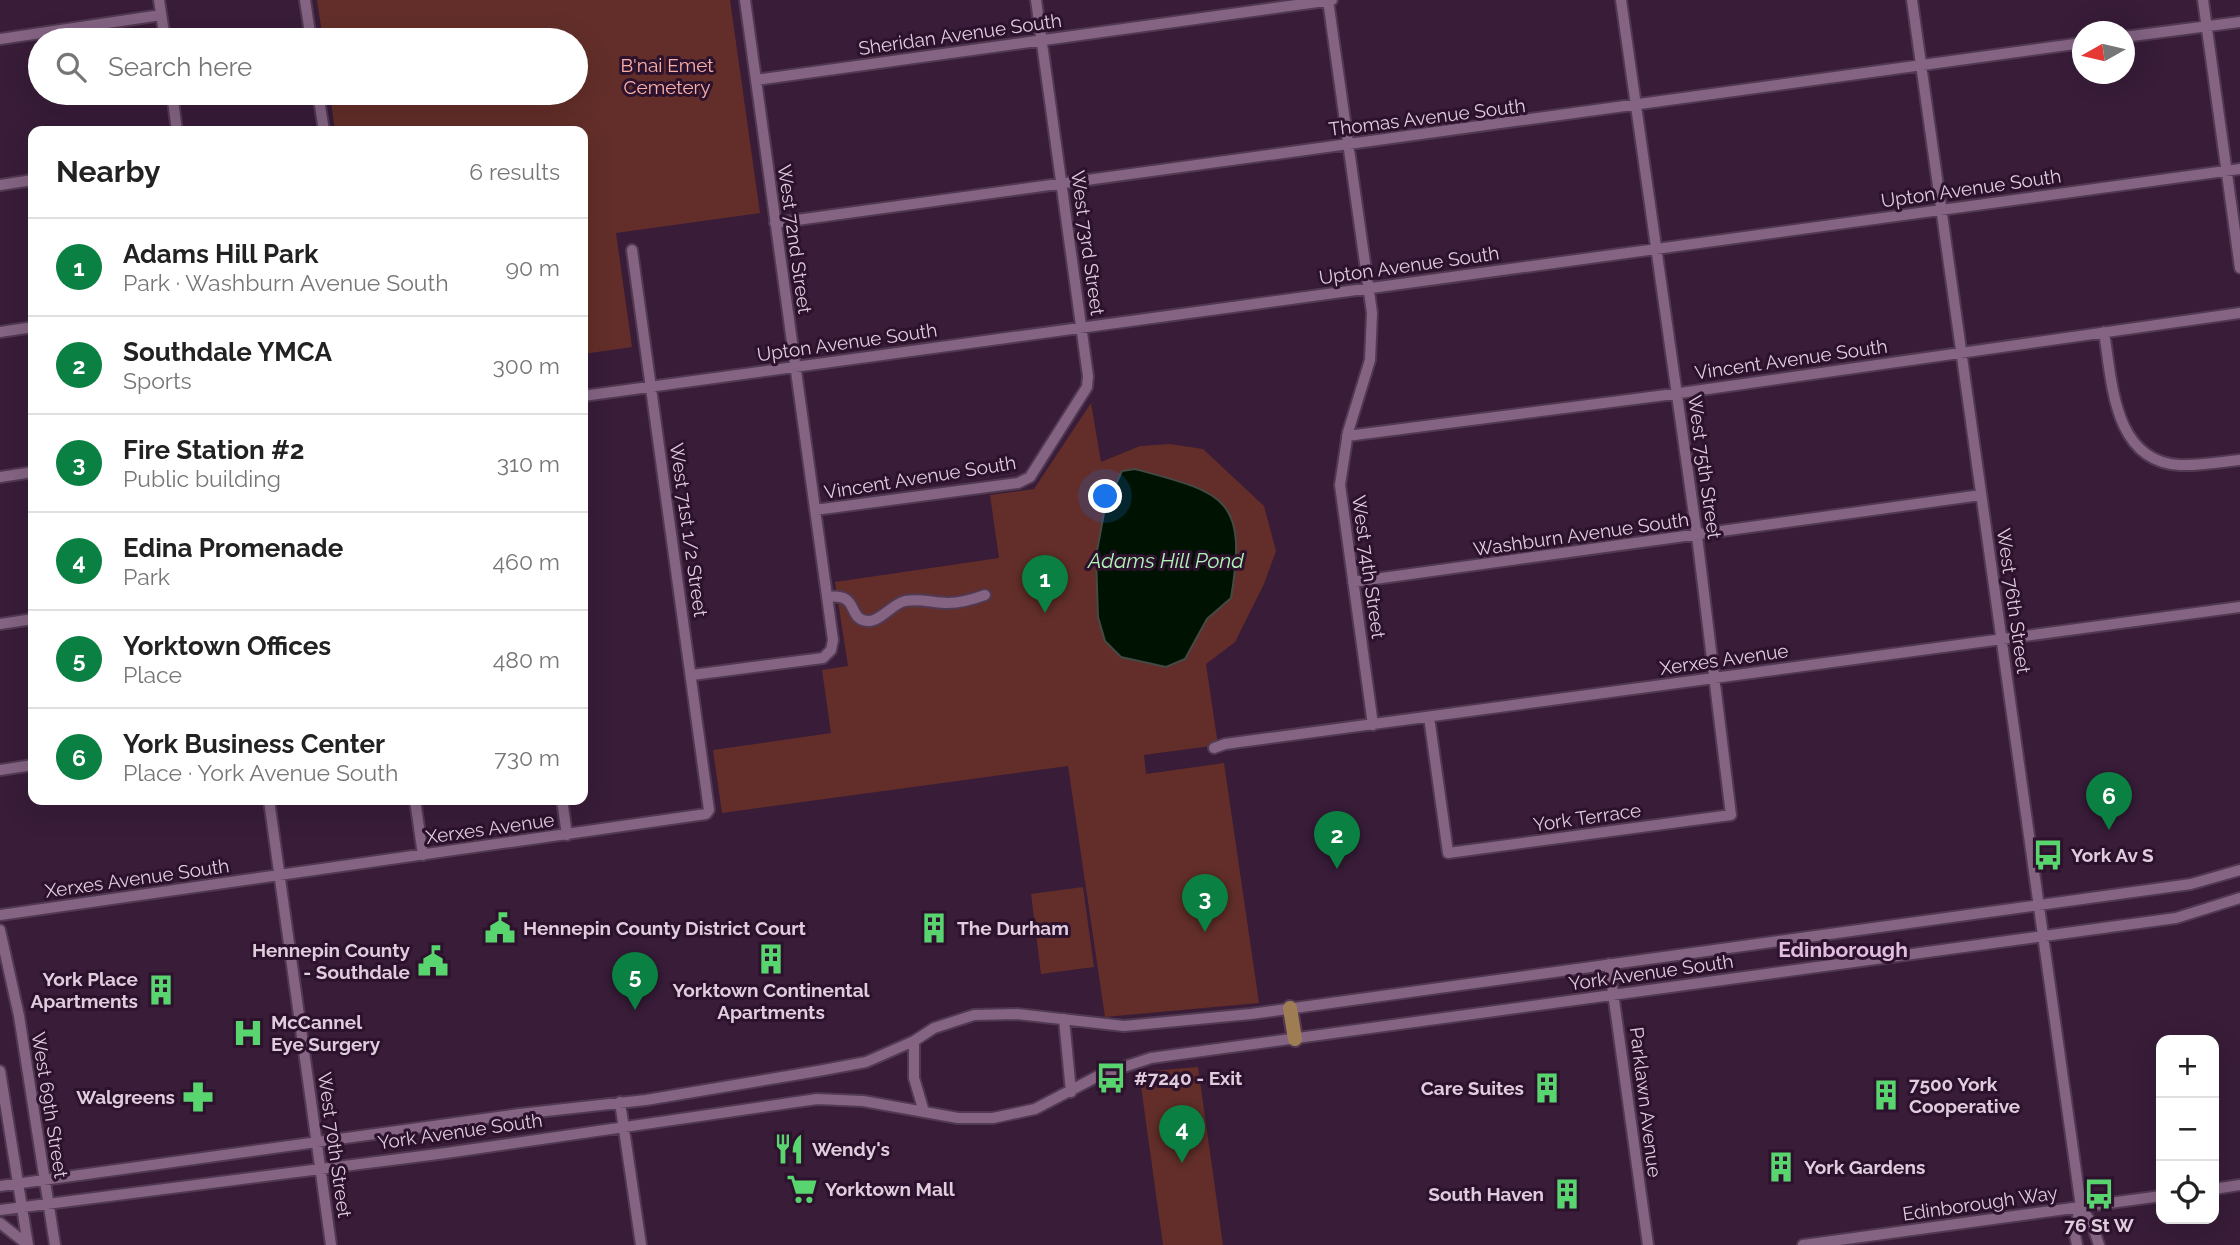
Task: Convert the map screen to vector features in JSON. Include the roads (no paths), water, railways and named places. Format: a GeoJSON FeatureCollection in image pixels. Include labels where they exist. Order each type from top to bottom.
{"type":"FeatureCollection","features":[{"type":"Feature","properties":{"kind":"main road"},"geometry":{"type":"LineString","coordinates":[[1290,1008],[1295,1039]]}},
{"type":"Feature","properties":{"kind":"street"},"geometry":{"type":"LineString","coordinates":[[159,0],[163,28]]}},
{"type":"Feature","properties":{"kind":"street"},"geometry":{"type":"LineString","coordinates":[[305,0],[309,28]]}},
{"type":"Feature","properties":{"kind":"street","name":"West 72nd Street"},"geometry":{"type":"LineString","coordinates":[[692,675],[823,658],[831,650],[833,639],[745,0]]}},
{"type":"Feature","properties":{"kind":"street","name":"West 73rd Street"},"geometry":{"type":"LineString","coordinates":[[1030,477],[1087,387],[1082,328],[1036,0]]}},
{"type":"Feature","properties":{"kind":"street","name":"West 74th Street"},"geometry":{"type":"LineString","coordinates":[[1328,0],[1369,288],[1372,336],[1370,360],[1347,436],[1340,485],[1373,725]]}},
{"type":"Feature","properties":{"kind":"street","name":"Sheridan Avenue South"},"geometry":{"type":"LineString","coordinates":[[756,80],[1334,0]]}},
{"type":"Feature","properties":{"kind":"street","name":"West 75th Street"},"geometry":{"type":"LineString","coordinates":[[1621,0],[1697,536],[1731,815]]}},
{"type":"Feature","properties":{"kind":"street","name":"West 76th Street"},"geometry":{"type":"LineString","coordinates":[[1912,0],[2081,1207],[2092,1224],[2099,1245]]}},
{"type":"Feature","properties":{"kind":"street"},"geometry":{"type":"LineString","coordinates":[[2203,0],[2240,268]]}},
{"type":"Feature","properties":{"kind":"street"},"geometry":{"type":"LineString","coordinates":[[70,28],[161,15]]}},
{"type":"Feature","properties":{"kind":"street"},"geometry":{"type":"LineString","coordinates":[[2135,36],[2240,22]]}},
{"type":"Feature","properties":{"kind":"street"},"geometry":{"type":"LineString","coordinates":[[0,38],[28,34]]}},
{"type":"Feature","properties":{"kind":"street","name":"Thomas Avenue South"},"geometry":{"type":"LineString","coordinates":[[775,223],[1636,107],[2072,44]]}},
{"type":"Feature","properties":{"kind":"street"},"geometry":{"type":"LineString","coordinates":[[174,105],[176,126]]}},
{"type":"Feature","properties":{"kind":"street"},"geometry":{"type":"LineString","coordinates":[[320,105],[323,126]]}},
{"type":"Feature","properties":{"kind":"street","name":"Upton Avenue South"},"geometry":{"type":"LineString","coordinates":[[588,395],[2240,169]]}},
{"type":"Feature","properties":{"kind":"street"},"geometry":{"type":"LineString","coordinates":[[0,185],[28,181]]}},
{"type":"Feature","properties":{"kind":"street","name":"West 71st 1/2 Street"},"geometry":{"type":"LineString","coordinates":[[632,250],[692,675],[709,810],[706,814]]}},
{"type":"Feature","properties":{"kind":"street","name":"Vincent Avenue South"},"geometry":{"type":"LineString","coordinates":[[1347,436],[1676,394],[2240,313]]}},
{"type":"Feature","properties":{"kind":"street"},"geometry":{"type":"LineString","coordinates":[[0,332],[28,328]]}},
{"type":"Feature","properties":{"kind":"street"},"geometry":{"type":"LineString","coordinates":[[2104,332],[2116,409],[2132,440],[2145,452],[2178,465],[2240,460]]}},
{"type":"Feature","properties":{"kind":"street"},"geometry":{"type":"LineString","coordinates":[[0,477],[28,473]]}},
{"type":"Feature","properties":{"kind":"street","name":"Vincent Avenue South"},"geometry":{"type":"LineString","coordinates":[[815,510],[1018,483],[1030,477]]}},
{"type":"Feature","properties":{"kind":"street","name":"Washburn Avenue South"},"geometry":{"type":"LineString","coordinates":[[1353,582],[1981,495]]}},
{"type":"Feature","properties":{"kind":"street"},"geometry":{"type":"LineString","coordinates":[[827,597],[841,595],[849,599],[859,619],[865,622],[873,621],[904,601],[925,599],[948,603],[985,595]]}},
{"type":"Feature","properties":{"kind":"street","name":"Xerxes Avenue"},"geometry":{"type":"LineString","coordinates":[[1214,748],[1225,744],[2240,607]]}},
{"type":"Feature","properties":{"kind":"street"},"geometry":{"type":"LineString","coordinates":[[0,624],[28,620]]}},
{"type":"Feature","properties":{"kind":"street","name":"York Terrace"},"geometry":{"type":"LineString","coordinates":[[1429,717],[1448,853],[1731,815]]}},
{"type":"Feature","properties":{"kind":"street"},"geometry":{"type":"LineString","coordinates":[[0,770],[28,766]]}},
{"type":"Feature","properties":{"kind":"street","name":"West 70th Street"},"geometry":{"type":"LineString","coordinates":[[270,805],[331,1245]]}},
{"type":"Feature","properties":{"kind":"street"},"geometry":{"type":"LineString","coordinates":[[416,805],[423,855]]}},
{"type":"Feature","properties":{"kind":"street"},"geometry":{"type":"LineString","coordinates":[[563,805],[567,835]]}},
{"type":"Feature","properties":{"kind":"street","name":"Xerxes Avenue"},"geometry":{"type":"LineString","coordinates":[[279,875],[706,814]]}},
{"type":"Feature","properties":{"kind":"street","name":"York Avenue South"},"geometry":{"type":"LineString","coordinates":[[0,1186],[620,1102],[866,1062],[914,1041],[934,1028],[974,1015],[1017,1014],[1092,1024],[1179,1021],[2191,884],[2240,870]]}},
{"type":"Feature","properties":{"kind":"street","name":"Xerxes Avenue South"},"geometry":{"type":"LineString","coordinates":[[0,915],[279,875]]}},
{"type":"Feature","properties":{"kind":"street","name":"York Avenue South"},"geometry":{"type":"LineString","coordinates":[[0,1210],[446,1153],[623,1125],[817,1099],[863,1101],[958,1118],[993,1118],[1035,1109],[1102,1074],[1151,1058],[2176,918],[2240,898]]}},
{"type":"Feature","properties":{"kind":"street","name":"West 69th Street"},"geometry":{"type":"LineString","coordinates":[[0,930],[19,1016],[55,1245]]}},
{"type":"Feature","properties":{"kind":"street","name":"Parklawn Avenue"},"geometry":{"type":"LineString","coordinates":[[1609,964],[1648,1245]]}},
{"type":"Feature","properties":{"kind":"street"},"geometry":{"type":"LineString","coordinates":[[1064,1020],[1071,1092]]}},
{"type":"Feature","properties":{"kind":"street"},"geometry":{"type":"LineString","coordinates":[[914,1041],[914,1078],[924,1112]]}},
{"type":"Feature","properties":{"kind":"street"},"geometry":{"type":"LineString","coordinates":[[0,1071],[28,1245]]}},
{"type":"Feature","properties":{"kind":"street"},"geometry":{"type":"LineString","coordinates":[[620,1102],[641,1245]]}},
{"type":"Feature","properties":{"kind":"street"},"geometry":{"type":"LineString","coordinates":[[2219,1188],[2240,1185]]}},
{"type":"Feature","properties":{"kind":"street","name":"Edinborough Way"},"geometry":{"type":"LineString","coordinates":[[1803,1245],[2156,1197]]}},
{"type":"Feature","properties":{"kind":"street","name":"West 76th Street"},"geometry":{"type":"LineString","coordinates":[[2077,1245],[2074,1230],[2081,1207]]}},
{"type":"Feature","properties":{"kind":"street"},"geometry":{"type":"LineString","coordinates":[[0,1223],[28,1245]]}},
{"type":"Feature","properties":{"kind":"water","name":"Adams Hill Pond"},"geometry":{"type":"Polygon","coordinates":[[[1135,469],[1190,485],[1209,494],[1223,505],[1232,519],[1236,539],[1231,598],[1207,619],[1185,659],[1166,667],[1121,657],[1105,641],[1098,617],[1096,556],[1105,508],[1122,471],[1135,469]]]}},
{"type":"Feature","properties":{"kind":"place","name":"Adams Hill Park"},"geometry":{"type":"Point","coordinates":[1045,613]}},
{"type":"Feature","properties":{"kind":"place","name":"York Business Center"},"geometry":{"type":"Point","coordinates":[2109,830]}},
{"type":"Feature","properties":{"kind":"place","name":"York Av S"},"geometry":{"type":"Point","coordinates":[2048,855]}},
{"type":"Feature","properties":{"kind":"place","name":"Southdale YMCA"},"geometry":{"type":"Point","coordinates":[1337,869]}},
{"type":"Feature","properties":{"kind":"place","name":"Hennepin County District Court"},"geometry":{"type":"Point","coordinates":[500,928]}},
{"type":"Feature","properties":{"kind":"place","name":"The Durham"},"geometry":{"type":"Point","coordinates":[934,928]}},
{"type":"Feature","properties":{"kind":"place","name":"Fire Station #2"},"geometry":{"type":"Point","coordinates":[1205,932]}},
{"type":"Feature","properties":{"kind":"place","name":"Yorktown Continental Apartments"},"geometry":{"type":"Point","coordinates":[771,959]}},
{"type":"Feature","properties":{"kind":"place","name":"Hennepin County - Southdale"},"geometry":{"type":"Point","coordinates":[433,961]}},
{"type":"Feature","properties":{"kind":"place","name":"York Place Apartments"},"geometry":{"type":"Point","coordinates":[161,990]}},
{"type":"Feature","properties":{"kind":"place","name":"Yorktown Offices"},"geometry":{"type":"Point","coordinates":[635,1010]}},
{"type":"Feature","properties":{"kind":"place","name":"McCannel Eye Surgery"},"geometry":{"type":"Point","coordinates":[248,1033]}},
{"type":"Feature","properties":{"kind":"place","name":"#7240 - Exit"},"geometry":{"type":"Point","coordinates":[1111,1078]}},
{"type":"Feature","properties":{"kind":"place","name":"Care Suites"},"geometry":{"type":"Point","coordinates":[1547,1088]}},
{"type":"Feature","properties":{"kind":"place","name":"7500 York Cooperative"},"geometry":{"type":"Point","coordinates":[1886,1095]}},
{"type":"Feature","properties":{"kind":"place","name":"Walgreens"},"geometry":{"type":"Point","coordinates":[198,1097]}},
{"type":"Feature","properties":{"kind":"place","name":"Wendy's"},"geometry":{"type":"Point","coordinates":[789,1149]}},
{"type":"Feature","properties":{"kind":"place","name":"Edina Promenade"},"geometry":{"type":"Point","coordinates":[1182,1163]}},
{"type":"Feature","properties":{"kind":"place","name":"York Gardens"},"geometry":{"type":"Point","coordinates":[1781,1167]}},
{"type":"Feature","properties":{"kind":"place","name":"Yorktown Mall"},"geometry":{"type":"Point","coordinates":[802,1189]}},
{"type":"Feature","properties":{"kind":"place","name":"South Haven"},"geometry":{"type":"Point","coordinates":[1567,1194]}},
{"type":"Feature","properties":{"kind":"place","name":"76 St W"},"geometry":{"type":"Point","coordinates":[2099,1194]}},
{"type":"Feature","properties":{"kind":"district","name":"Edinborough"},"geometry":{"type":"Point","coordinates":[1843,950]}},
{"type":"Feature","properties":{"kind":"park label","name":"B'nai Emet Cemetery"},"geometry":{"type":"Point","coordinates":[667,76]}}]}
